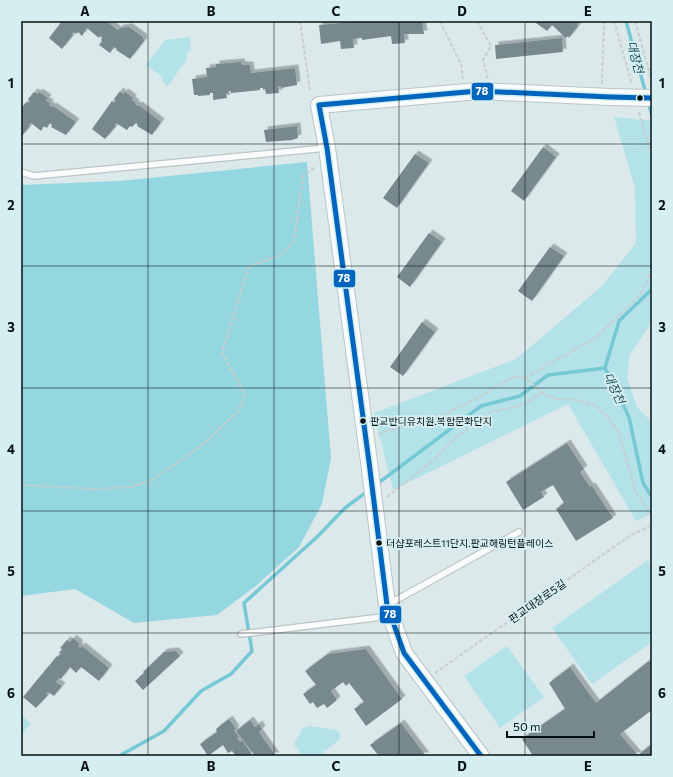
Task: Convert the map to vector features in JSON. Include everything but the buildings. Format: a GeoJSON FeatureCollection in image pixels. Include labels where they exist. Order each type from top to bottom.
{"type":"FeatureCollection","features":[{"type":"Feature","properties":{"kind":"street"},"geometry":{"type":"LineString","coordinates":[[481,756],[404,653],[389,611],[370,462],[319,105],[478,91],[652,98]]}},
{"type":"Feature","properties":{"kind":"lane"},"geometry":{"type":"LineString","coordinates":[[21,172],[34,176],[327,153]]}},
{"type":"Feature","properties":{"kind":"lane"},"geometry":{"type":"LineString","coordinates":[[241,634],[389,611],[519,532]]}},
{"type":"Feature","properties":{"kind":"path"},"geometry":{"type":"LineString","coordinates":[[300,21],[310,91]]}},
{"type":"Feature","properties":{"kind":"path"},"geometry":{"type":"LineString","coordinates":[[440,21],[461,64],[464,93]]}},
{"type":"Feature","properties":{"kind":"path"},"geometry":{"type":"LineString","coordinates":[[477,21],[490,46],[483,60],[492,92]]}},
{"type":"Feature","properties":{"kind":"path"},"geometry":{"type":"LineString","coordinates":[[604,21],[606,97]]}},
{"type":"Feature","properties":{"kind":"path"},"geometry":{"type":"LineString","coordinates":[[635,21],[652,82]]}},
{"type":"Feature","properties":{"kind":"path"},"geometry":{"type":"LineString","coordinates":[[21,485],[96,489],[130,487],[151,481],[205,443],[239,410],[245,394],[222,353],[249,266],[281,255],[294,241],[304,176],[327,153]]}},
{"type":"Feature","properties":{"kind":"path"},"geometry":{"type":"LineString","coordinates":[[525,378],[597,337],[640,295],[652,270]]}},
{"type":"Feature","properties":{"kind":"path"},"geometry":{"type":"LineString","coordinates":[[366,438],[449,412],[472,401],[515,376],[525,378],[541,391],[555,399],[577,400],[595,405],[610,419],[618,434],[636,492],[652,517]]}},
{"type":"Feature","properties":{"kind":"path"},"geometry":{"type":"LineString","coordinates":[[375,505],[435,459],[462,432],[490,412],[524,405],[541,391]]}},
{"type":"Feature","properties":{"kind":"path","name":"판교대장로5길"},"geometry":{"type":"LineString","coordinates":[[424,680],[631,535],[652,525]]}},
{"type":"Feature","properties":{"kind":"shaded area"},"geometry":{"type":"Polygon","coordinates":[[[190,37],[191,51],[187,52],[187,59],[168,86],[163,82],[162,77],[146,65],[165,40],[190,37]]]}},
{"type":"Feature","properties":{"kind":"shaded area"},"geometry":{"type":"Polygon","coordinates":[[[614,117],[652,121],[652,322],[630,354],[627,378],[637,407],[652,421],[652,513],[636,521],[568,404],[393,490],[374,413],[516,359],[602,286],[636,243],[635,188],[614,117]]]}},
{"type":"Feature","properties":{"kind":"shaded area"},"geometry":{"type":"Polygon","coordinates":[[[307,162],[331,458],[322,504],[299,547],[257,585],[217,615],[134,623],[75,589],[21,596],[21,185],[119,181],[307,162]]]}},
{"type":"Feature","properties":{"kind":"shaded area"},"geometry":{"type":"Polygon","coordinates":[[[648,560],[652,566],[652,642],[592,684],[552,628],[648,560]]]}},
{"type":"Feature","properties":{"kind":"shaded area"},"geometry":{"type":"Polygon","coordinates":[[[507,646],[544,697],[500,728],[464,676],[507,646]]]}},
{"type":"Feature","properties":{"kind":"shaded area"},"geometry":{"type":"Polygon","coordinates":[[[21,715],[31,723],[22,735],[21,735],[21,715]]]}},
{"type":"Feature","properties":{"kind":"shaded area"},"geometry":{"type":"Polygon","coordinates":[[[310,726],[336,730],[340,733],[339,740],[323,752],[324,756],[303,756],[294,744],[303,728],[310,726]]]}},
{"type":"Feature","properties":{"kind":"waterway","name":"대장천"},"geometry":{"type":"LineString","coordinates":[[626,21],[646,94]]}},
{"type":"Feature","properties":{"kind":"waterway","name":"대장천"},"geometry":{"type":"LineString","coordinates":[[648,102],[652,116]]}},
{"type":"Feature","properties":{"kind":"waterway","name":"대장천"},"geometry":{"type":"LineString","coordinates":[[652,289],[619,321],[605,368],[629,417],[643,483],[652,497]]}},
{"type":"Feature","properties":{"kind":"waterway"},"geometry":{"type":"LineString","coordinates":[[377,484],[481,406],[520,396],[548,375],[605,368]]}},
{"type":"Feature","properties":{"kind":"waterway"},"geometry":{"type":"LineString","coordinates":[[119,756],[164,731],[201,691],[231,674],[252,651],[244,603],[317,537],[345,508],[369,490]]}},
{"type":"Feature","properties":{"kind":"transit line","name":"78"},"geometry":{"type":"LineString","coordinates":[[481,756],[404,653],[387,605],[327,148],[319,105],[478,91],[652,98]]}},
{"type":"Feature","properties":{"kind":"place","name":"판교반디유치원.복합문화단지"},"geometry":{"type":"Point","coordinates":[363,421]}},
{"type":"Feature","properties":{"kind":"place","name":"더샵포레스트11단지.판교해링턴플레이스"},"geometry":{"type":"Point","coordinates":[379,543]}}]}
